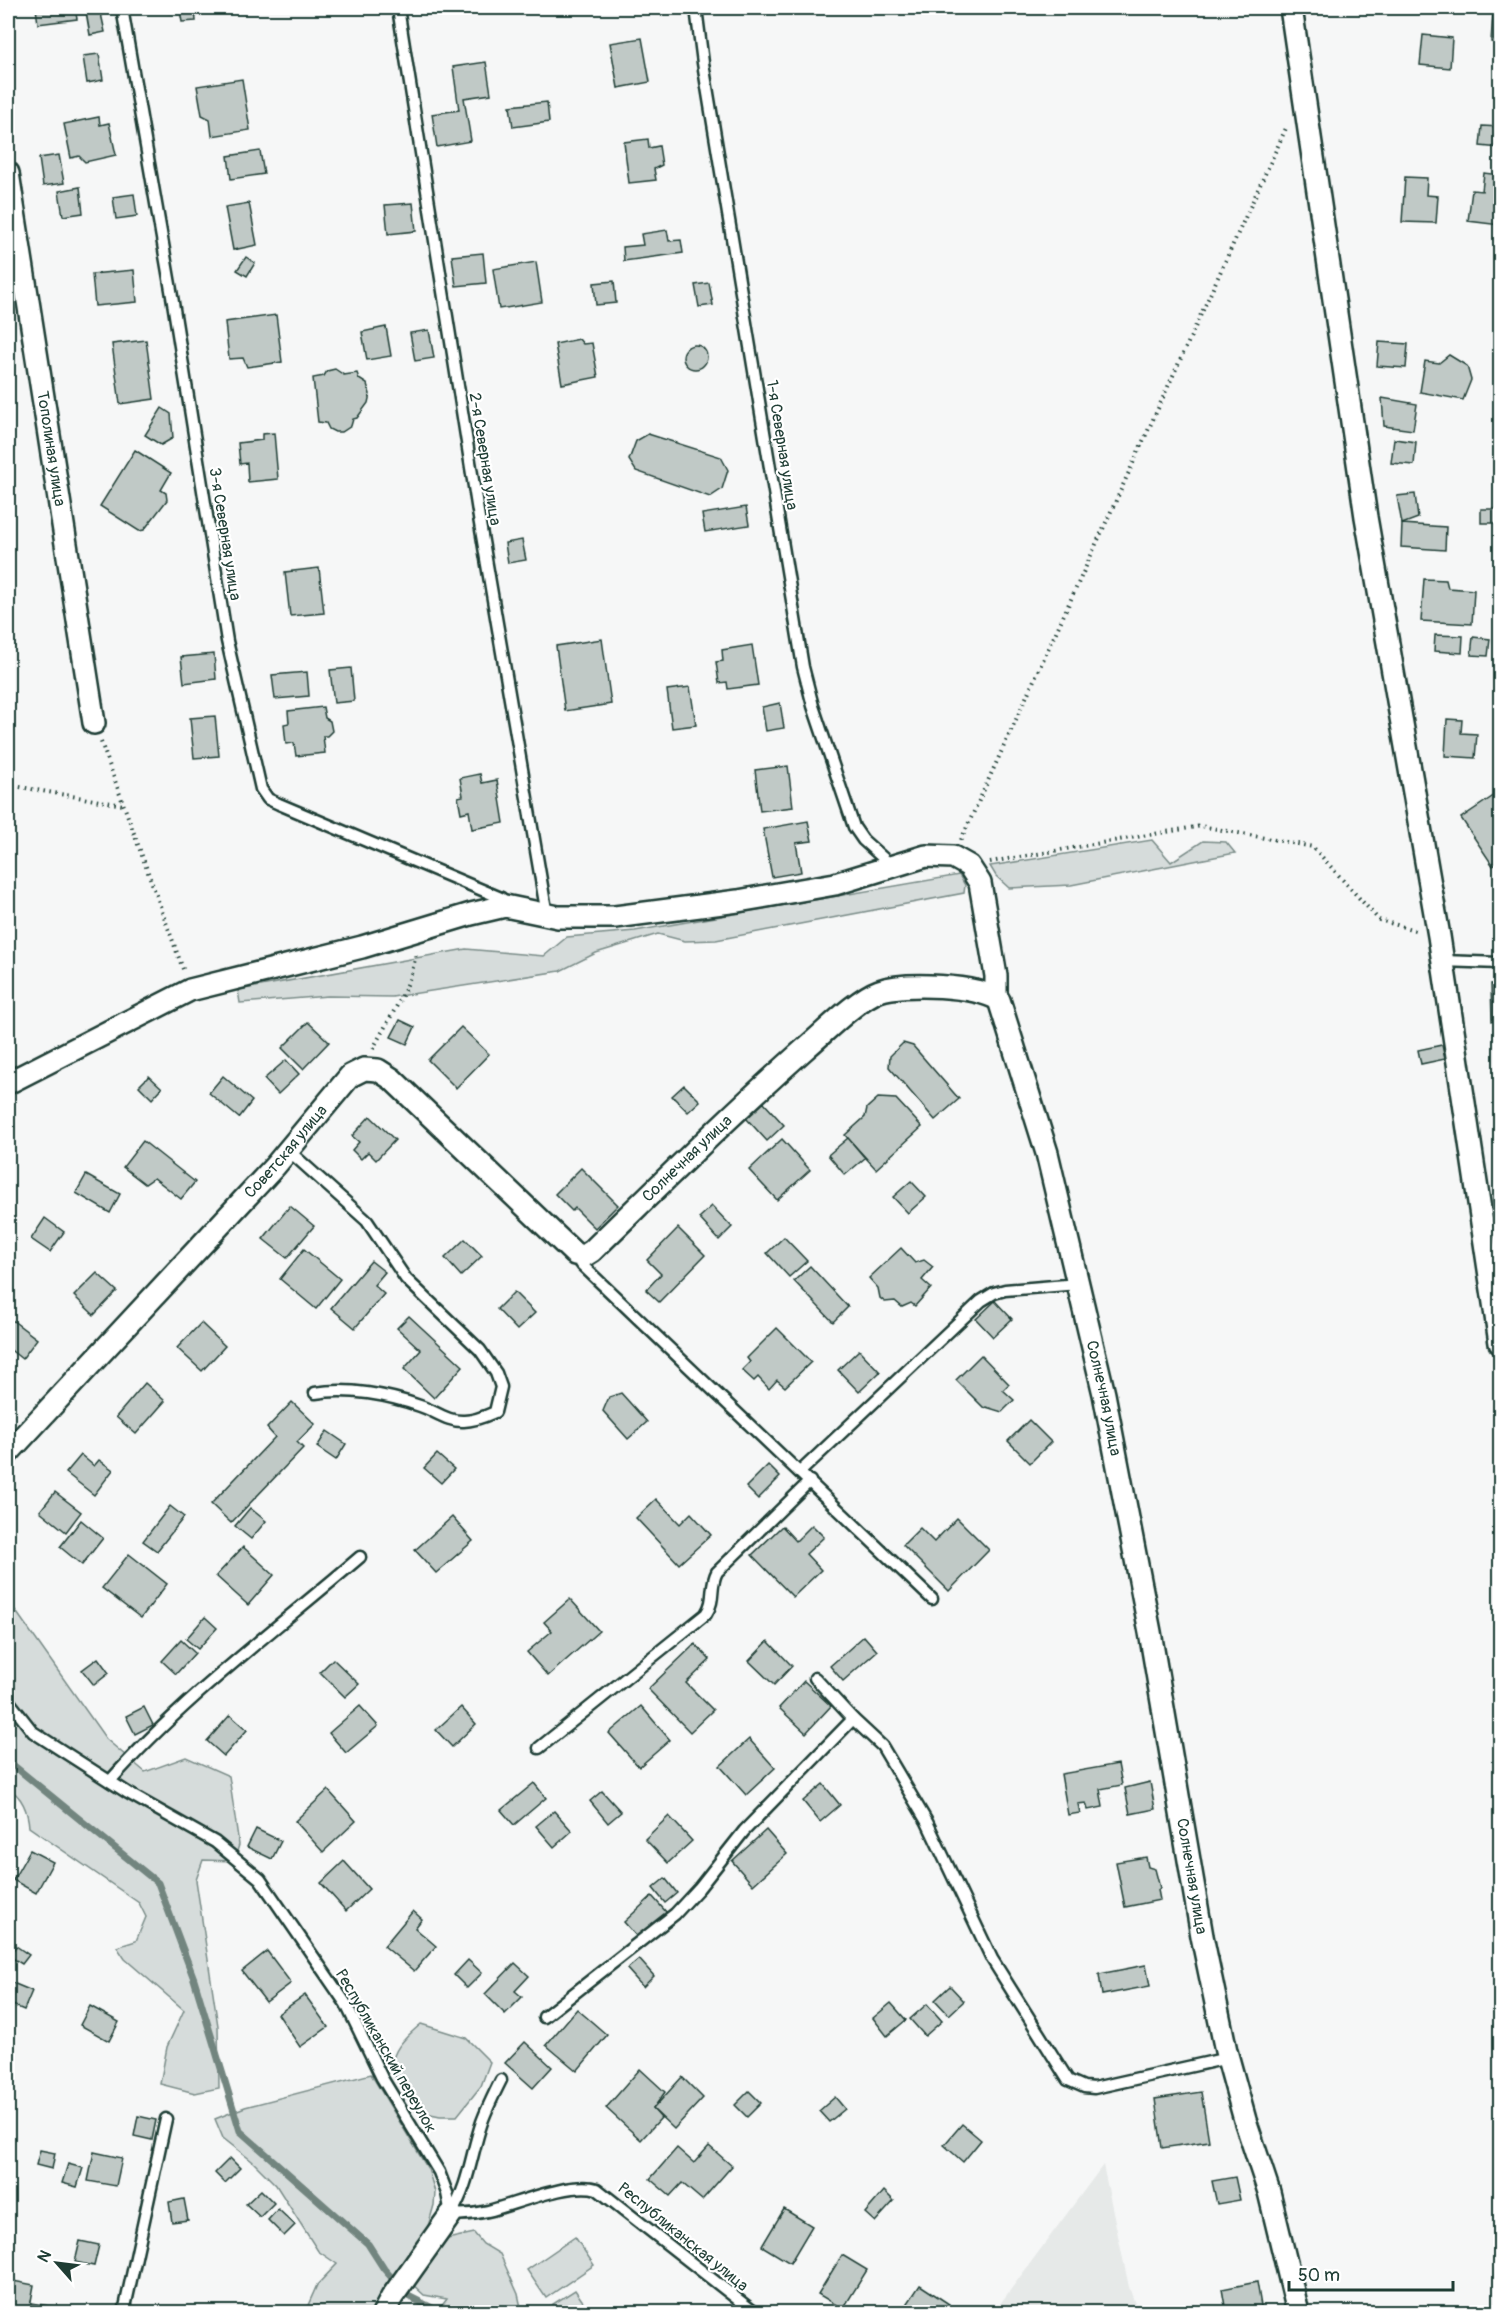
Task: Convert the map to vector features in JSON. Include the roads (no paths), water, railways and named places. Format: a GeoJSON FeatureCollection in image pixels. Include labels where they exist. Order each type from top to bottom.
{"type":"FeatureCollection","features":[{"type":"Feature","properties":{"kind":"street"},"geometry":{"type":"LineString","coordinates":[[1291,8],[1365,517],[1439,936],[1500,1343]]}},
{"type":"Feature","properties":{"kind":"street","name":"Тополиная улица"},"geometry":{"type":"LineString","coordinates":[[8,173],[94,723]]}},
{"type":"Feature","properties":{"kind":"street"},"geometry":{"type":"LineString","coordinates":[[8,1083],[190,990],[471,914],[510,907],[558,917],[615,917],[738,901],[835,884],[926,855],[961,861],[980,883],[996,976],[996,998]]}},
{"type":"Feature","properties":{"kind":"street","name":"Солнечная улица"},"geometry":{"type":"LineString","coordinates":[[579,1255],[592,1251],[743,1103],[857,1005],[878,991],[896,988],[954,987],[990,993],[999,1000],[1037,1118],[1078,1284],[1121,1481],[1150,1632],[1202,1936],[1228,2058],[1269,2192],[1298,2313]]}},
{"type":"Feature","properties":{"kind":"street","name":"Советская улица"},"geometry":{"type":"LineString","coordinates":[[8,1453],[289,1151],[334,1092],[350,1076],[364,1069],[378,1070],[392,1079],[579,1255]]}},
{"type":"Feature","properties":{"kind":"street"},"geometry":{"type":"LineString","coordinates":[[384,2313],[392,2296],[451,2214]]}},
{"type":"Feature","properties":{"kind":"lane","name":"3-я Северная улица"},"geometry":{"type":"LineString","coordinates":[[122,8],[171,290],[227,641],[261,789],[268,798],[279,804],[501,898],[510,907]]}},
{"type":"Feature","properties":{"kind":"lane","name":"2-я Северная улица"},"geometry":{"type":"LineString","coordinates":[[398,8],[479,518],[547,915]]}},
{"type":"Feature","properties":{"kind":"lane","name":"1-я Северная улица"},"geometry":{"type":"LineString","coordinates":[[696,8],[703,63],[804,667],[813,706],[854,827],[863,840],[893,867]]}},
{"type":"Feature","properties":{"kind":"lane"},"geometry":{"type":"LineString","coordinates":[[1442,961],[1500,963]]}},
{"type":"Feature","properties":{"kind":"lane"},"geometry":{"type":"LineString","coordinates":[[289,1151],[367,1221],[406,1279],[480,1350],[496,1373],[501,1387],[495,1412],[475,1420],[463,1421],[452,1420],[420,1406],[348,1390],[315,1393]]}},
{"type":"Feature","properties":{"kind":"lane"},"geometry":{"type":"LineString","coordinates":[[579,1255],[582,1264],[932,1599]]}},
{"type":"Feature","properties":{"kind":"lane"},"geometry":{"type":"LineString","coordinates":[[800,1472],[981,1301],[994,1293],[1078,1284]]}},
{"type":"Feature","properties":{"kind":"lane"},"geometry":{"type":"LineString","coordinates":[[539,1748],[705,1614],[712,1605],[712,1581],[717,1572],[810,1481]]}},
{"type":"Feature","properties":{"kind":"lane"},"geometry":{"type":"LineString","coordinates":[[110,1781],[208,1684],[360,1557]]}},
{"type":"Feature","properties":{"kind":"lane"},"geometry":{"type":"LineString","coordinates":[[815,1678],[882,1746],[906,1784],[938,1844],[992,1959],[1068,2080],[1084,2087],[1094,2088],[1228,2058]]}},
{"type":"Feature","properties":{"kind":"lane","name":"Республиканский переулок"},"geometry":{"type":"LineString","coordinates":[[8,1700],[33,1732],[110,1781],[215,1842],[260,1879],[346,2004],[382,2078],[439,2172],[447,2193],[451,2214]]}},
{"type":"Feature","properties":{"kind":"lane"},"geometry":{"type":"LineString","coordinates":[[544,2017],[675,1914],[699,1888],[744,1831],[853,1719]]}},
{"type":"Feature","properties":{"kind":"lane"},"geometry":{"type":"LineString","coordinates":[[451,2214],[461,2198],[470,2173],[482,2120],[501,2080]]}},
{"type":"Feature","properties":{"kind":"lane"},"geometry":{"type":"LineString","coordinates":[[124,2313],[166,2119]]}},
{"type":"Feature","properties":{"kind":"lane","name":"Республиканская улица"},"geometry":{"type":"LineString","coordinates":[[451,2214],[486,2212],[567,2189],[588,2186],[597,2189],[754,2313]]}},
{"type":"Feature","properties":{"kind":"waterway"},"geometry":{"type":"LineString","coordinates":[[8,1761],[158,1883],[194,1979],[240,2131],[368,2244],[384,2269],[408,2296],[438,2311]]}}]}
